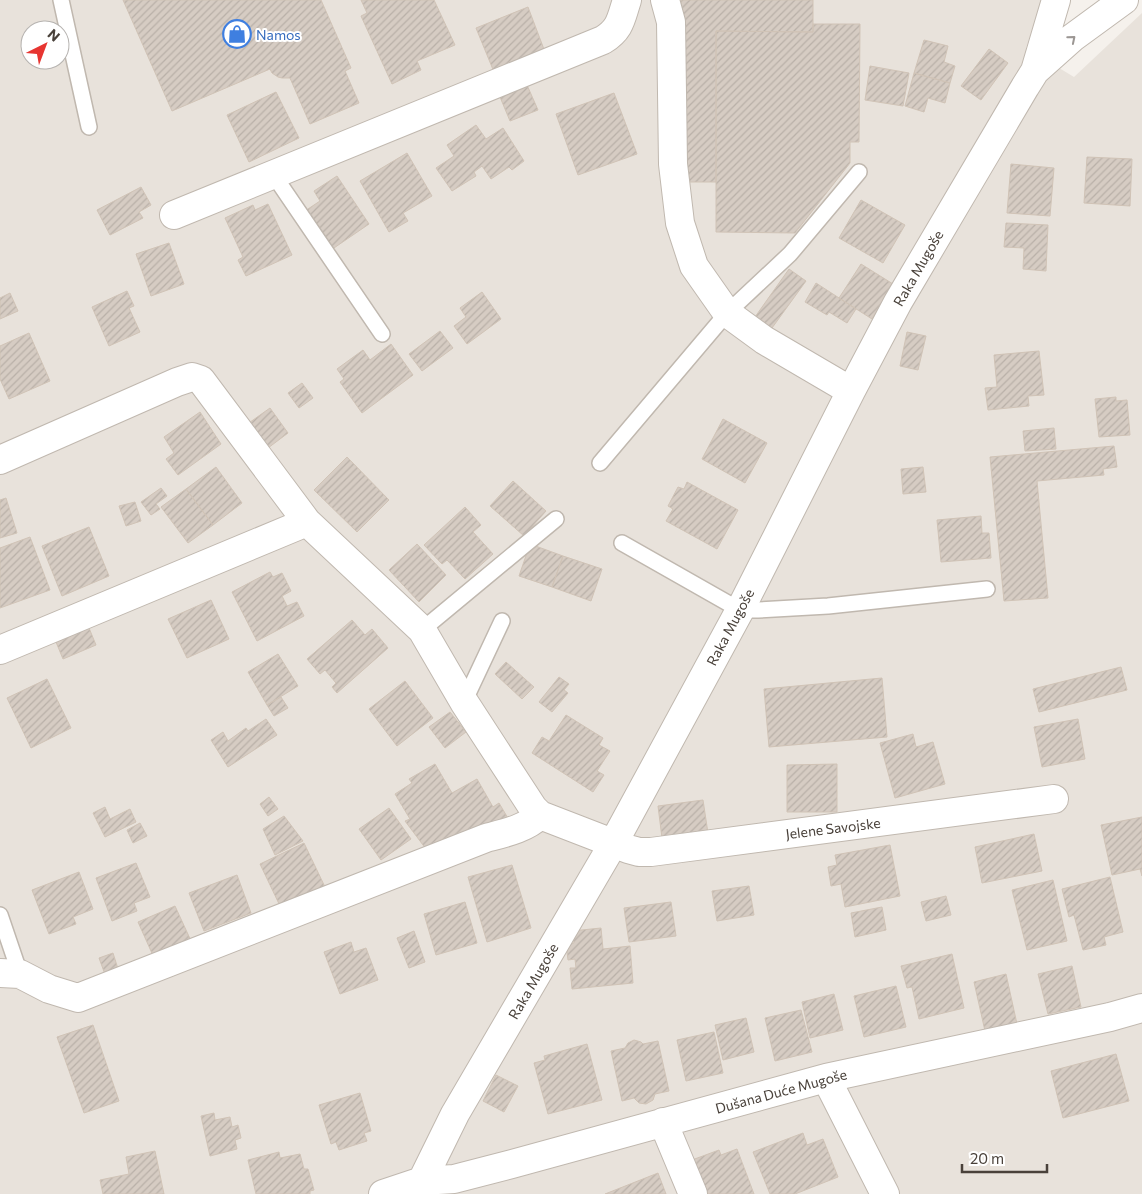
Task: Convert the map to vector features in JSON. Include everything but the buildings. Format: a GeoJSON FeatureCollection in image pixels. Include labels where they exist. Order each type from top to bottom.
{"type":"FeatureCollection","features":[{"type":"Feature","properties":{"kind":"street"},"geometry":{"type":"LineString","coordinates":[[174,215],[603,40],[619,27],[627,0]]}},
{"type":"Feature","properties":{"kind":"street"},"geometry":{"type":"LineString","coordinates":[[665,0],[671,22],[672,164],[680,223],[694,266],[726,313],[764,340],[851,392]]}},
{"type":"Feature","properties":{"kind":"street","name":"Raka Mugoše"},"geometry":{"type":"LineString","coordinates":[[1035,72],[1056,0]]}},
{"type":"Feature","properties":{"kind":"street","name":"Raka Mugoše"},"geometry":{"type":"LineString","coordinates":[[425,1188],[456,1114],[613,844],[740,610],[898,302],[1035,72],[1072,38],[1124,0]]}},
{"type":"Feature","properties":{"kind":"street"},"geometry":{"type":"LineString","coordinates":[[0,460],[177,382],[192,377],[201,380],[307,522],[422,630],[464,702],[526,800],[540,815],[524,827],[486,838],[78,998],[10,973]]}},
{"type":"Feature","properties":{"kind":"street"},"geometry":{"type":"LineString","coordinates":[[0,650],[307,522]]}},
{"type":"Feature","properties":{"kind":"street","name":"Jelene Savojske"},"geometry":{"type":"LineString","coordinates":[[540,815],[613,844],[640,852],[651,852],[1054,799]]}},
{"type":"Feature","properties":{"kind":"street","name":"Dušana Duće Mugoše"},"geometry":{"type":"LineString","coordinates":[[388,1193],[425,1188],[826,1078],[1110,1017],[1142,1008]]}},
{"type":"Feature","properties":{"kind":"street"},"geometry":{"type":"LineString","coordinates":[[826,1078],[885,1194]]}},
{"type":"Feature","properties":{"kind":"street"},"geometry":{"type":"LineString","coordinates":[[663,1122],[693,1194]]}},
{"type":"Feature","properties":{"kind":"lane"},"geometry":{"type":"LineString","coordinates":[[61,0],[89,127]]}},
{"type":"Feature","properties":{"kind":"lane"},"geometry":{"type":"LineString","coordinates":[[600,463],[726,313],[790,254],[859,172]]}},
{"type":"Feature","properties":{"kind":"lane"},"geometry":{"type":"LineString","coordinates":[[273,174],[382,334]]}},
{"type":"Feature","properties":{"kind":"lane"},"geometry":{"type":"LineString","coordinates":[[422,630],[556,519]]}},
{"type":"Feature","properties":{"kind":"lane"},"geometry":{"type":"LineString","coordinates":[[622,543],[740,610],[828,606],[987,589]]}},
{"type":"Feature","properties":{"kind":"lane"},"geometry":{"type":"LineString","coordinates":[[464,702],[502,621]]}},
{"type":"Feature","properties":{"kind":"lane"},"geometry":{"type":"LineString","coordinates":[[0,915],[10,973]]}},
{"type":"Feature","properties":{"kind":"shaded area"},"geometry":{"type":"Polygon","coordinates":[[[0,0],[1042,0],[1026,48],[1074,77],[1142,13],[1142,1194],[0,1194],[0,0]]]}},
{"type":"Feature","properties":{"kind":"place","name":"Namos"},"geometry":{"type":"Point","coordinates":[237,34]}}]}
